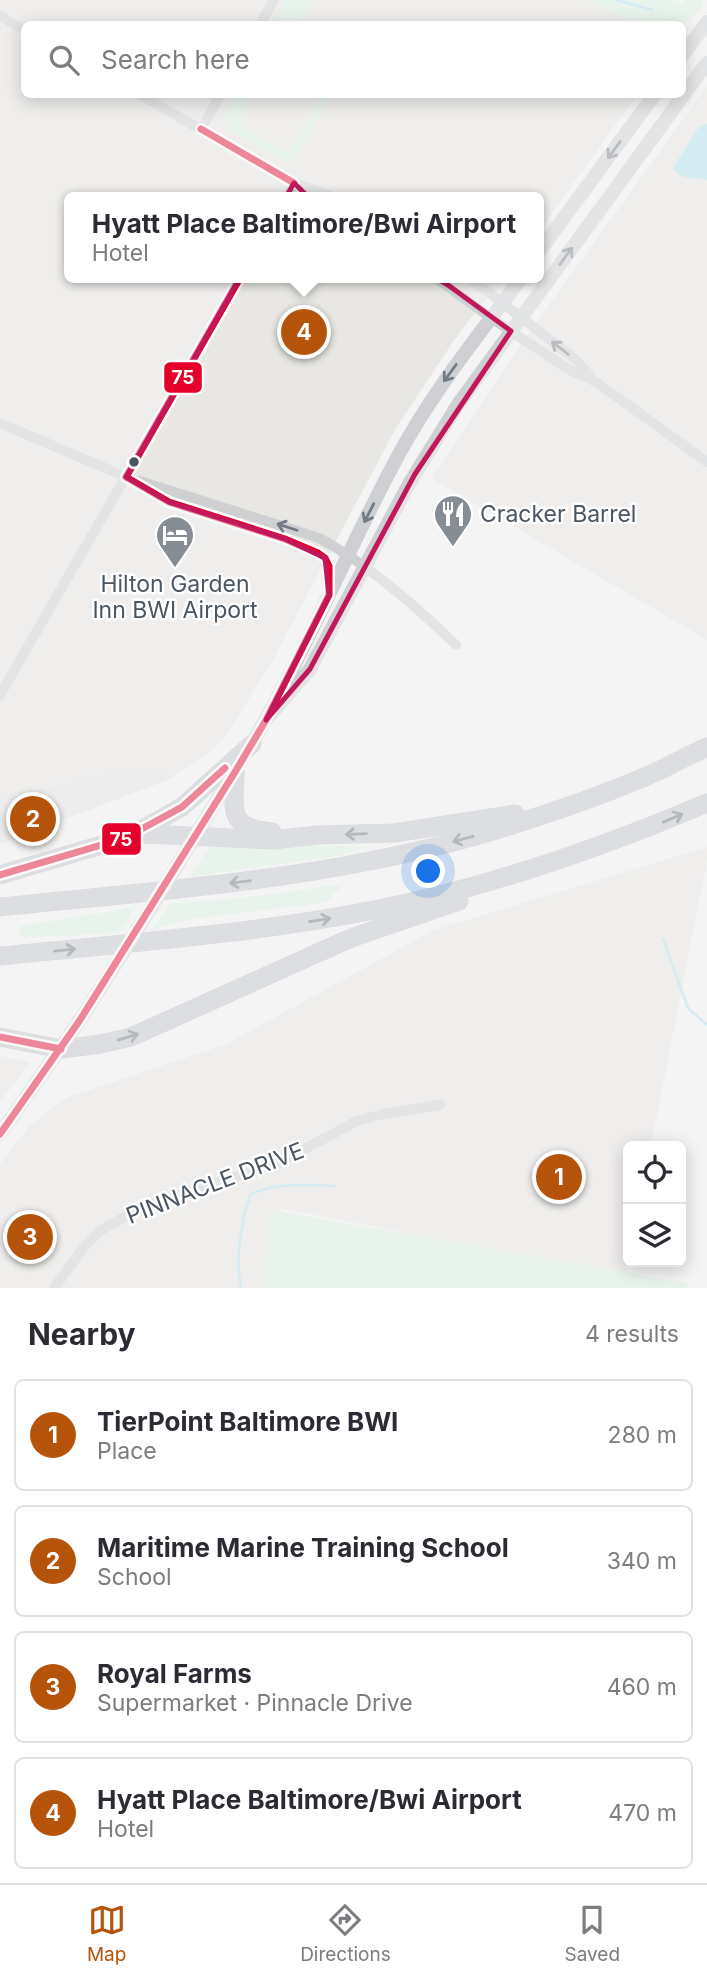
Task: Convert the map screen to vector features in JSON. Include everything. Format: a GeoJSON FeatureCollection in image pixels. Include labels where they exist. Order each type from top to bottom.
{"type":"FeatureCollection","features":[{"type":"Feature","properties":{"kind":"highway"},"geometry":{"type":"LineString","coordinates":[[125,838],[182,807],[252,744]]}},
{"type":"Feature","properties":{"kind":"highway"},"geometry":{"type":"LineString","coordinates":[[0,875],[125,838],[160,833],[272,840],[318,835],[394,833],[522,812],[560,802],[707,747]]}},
{"type":"Feature","properties":{"kind":"highway"},"geometry":{"type":"LineString","coordinates":[[0,907],[244,882],[382,859],[493,830],[562,808],[642,779],[687,755]]}},
{"type":"Feature","properties":{"kind":"highway"},"geometry":{"type":"LineString","coordinates":[[235,772],[232,802],[238,820],[259,830],[318,835]]}},
{"type":"Feature","properties":{"kind":"highway"},"geometry":{"type":"LineString","coordinates":[[0,1037],[61,1049],[131,1037],[351,938],[576,862],[707,803]]}},
{"type":"Feature","properties":{"kind":"highway"},"geometry":{"type":"LineString","coordinates":[[0,956],[241,932],[369,911],[505,878],[639,832]]}},
{"type":"Feature","properties":{"kind":"main road"},"geometry":{"type":"LineString","coordinates":[[686,51],[707,22]]}},
{"type":"Feature","properties":{"kind":"main road"},"geometry":{"type":"LineString","coordinates":[[686,92],[707,63]]}},
{"type":"Feature","properties":{"kind":"main road"},"geometry":{"type":"LineString","coordinates":[[544,245],[651,98]]}},
{"type":"Feature","properties":{"kind":"main road"},"geometry":{"type":"LineString","coordinates":[[266,720],[310,669],[436,438],[681,98]]}},
{"type":"Feature","properties":{"kind":"main road"},"geometry":{"type":"LineString","coordinates":[[0,1134],[61,1049],[235,772],[266,720],[400,453],[422,415],[517,283]]}},
{"type":"Feature","properties":{"kind":"main road"},"geometry":{"type":"LineString","coordinates":[[310,669],[309,651],[350,572],[348,556]]}},
{"type":"Feature","properties":{"kind":"street"},"geometry":{"type":"LineString","coordinates":[[262,21],[274,0]]}},
{"type":"Feature","properties":{"kind":"street"},"geometry":{"type":"LineString","coordinates":[[0,16],[21,28]]}},
{"type":"Feature","properties":{"kind":"street"},"geometry":{"type":"LineString","coordinates":[[146,98],[294,183],[319,192]]}},
{"type":"Feature","properties":{"kind":"street"},"geometry":{"type":"LineString","coordinates":[[201,130],[219,98]]}},
{"type":"Feature","properties":{"kind":"street"},"geometry":{"type":"LineString","coordinates":[[289,192],[294,183]]}},
{"type":"Feature","properties":{"kind":"street"},"geometry":{"type":"LineString","coordinates":[[294,183],[304,192]]}},
{"type":"Feature","properties":{"kind":"street"},"geometry":{"type":"LineString","coordinates":[[0,695],[237,283]]}},
{"type":"Feature","properties":{"kind":"street"},"geometry":{"type":"LineString","coordinates":[[443,283],[568,369],[596,383],[707,462]]}},
{"type":"Feature","properties":{"kind":"street"},"geometry":{"type":"LineString","coordinates":[[476,283],[575,359],[596,383]]}},
{"type":"Feature","properties":{"kind":"street"},"geometry":{"type":"LineString","coordinates":[[0,423],[126,477],[319,538],[406,598],[456,645]]}},
{"type":"Feature","properties":{"kind":"street"},"geometry":{"type":"LineString","coordinates":[[126,477],[169,502],[285,539],[318,553],[325,558],[329,566],[330,595]]}},
{"type":"Feature","properties":{"kind":"street","name":"PINNACLE DRIVE"},"geometry":{"type":"LineString","coordinates":[[54,1288],[85,1246],[101,1230],[148,1205],[280,1162],[357,1121],[440,1105]]}},
{"type":"Feature","properties":{"kind":"highlighted area"},"geometry":{"type":"Polygon","coordinates":[[[294,183],[325,213],[448,285],[511,331],[415,474],[310,669],[266,720],[329,595],[325,558],[285,539],[169,502],[126,477],[294,183]]]}},
{"type":"Feature","properties":{"kind":"shaded area"},"geometry":{"type":"Polygon","coordinates":[[[0,0],[601,0],[647,21],[21,21],[21,98],[635,98],[544,224],[544,192],[64,192],[64,283],[500,283],[459,333],[396,428],[268,669],[226,735],[207,755],[177,773],[153,769],[94,774],[33,792],[0,794],[0,0]]]}},
{"type":"Feature","properties":{"kind":"shaded area"},"geometry":{"type":"Polygon","coordinates":[[[707,86],[707,640],[431,478],[520,345],[707,86]]]}},
{"type":"Feature","properties":{"kind":"shaded area"},"geometry":{"type":"Polygon","coordinates":[[[153,769],[177,773],[173,778],[0,844],[0,794],[33,792],[94,774],[153,769]]]}},
{"type":"Feature","properties":{"kind":"shaded area"},"geometry":{"type":"Polygon","coordinates":[[[707,847],[707,860],[652,1141],[623,1141],[625,1277],[280,1208],[283,1288],[0,1288],[0,1164],[30,1125],[66,1098],[226,1044],[434,930],[707,847]]]}},
{"type":"Feature","properties":{"kind":"shaded area"},"geometry":{"type":"Polygon","coordinates":[[[0,1056],[31,1062],[0,1102],[0,1056]]]}},
{"type":"Feature","properties":{"kind":"green space"},"geometry":{"type":"Polygon","coordinates":[[[286,0],[316,0],[305,18],[297,21],[274,21],[286,0]]]}},
{"type":"Feature","properties":{"kind":"green space"},"geometry":{"type":"Polygon","coordinates":[[[588,0],[673,0],[681,3],[686,0],[701,0],[703,3],[695,15],[686,21],[634,21],[588,0]]]}},
{"type":"Feature","properties":{"kind":"green space"},"geometry":{"type":"Polygon","coordinates":[[[231,98],[253,98],[241,118],[246,121],[243,127],[288,153],[320,98],[330,98],[295,160],[289,163],[231,132],[226,122],[231,98]]]}},
{"type":"Feature","properties":{"kind":"green space"},"geometry":{"type":"Polygon","coordinates":[[[212,843],[364,847],[342,855],[189,877],[212,843]]]}},
{"type":"Feature","properties":{"kind":"green space"},"geometry":{"type":"Polygon","coordinates":[[[344,884],[326,902],[187,920],[153,929],[171,903],[234,899],[344,884]]]}},
{"type":"Feature","properties":{"kind":"green space"},"geometry":{"type":"Polygon","coordinates":[[[136,907],[120,933],[23,938],[19,933],[21,926],[136,907]]]}},
{"type":"Feature","properties":{"kind":"green space"},"geometry":{"type":"Polygon","coordinates":[[[270,1210],[688,1283],[688,1288],[264,1288],[270,1210]]]}},
{"type":"Feature","properties":{"kind":"water"},"geometry":{"type":"Polygon","coordinates":[[[707,124],[707,180],[683,177],[673,170],[674,166],[699,127],[707,124]]]}},
{"type":"Feature","properties":{"kind":"waterway"},"geometry":{"type":"LineString","coordinates":[[616,0],[653,10]]}},
{"type":"Feature","properties":{"kind":"waterway"},"geometry":{"type":"LineString","coordinates":[[663,939],[688,1008],[707,1025]]}},
{"type":"Feature","properties":{"kind":"waterway"},"geometry":{"type":"LineString","coordinates":[[241,1288],[240,1240],[251,1194],[282,1186],[334,1186]]}},
{"type":"Feature","properties":{"kind":"transit line","name":"75"},"geometry":{"type":"LineString","coordinates":[[201,129],[294,183]]}},
{"type":"Feature","properties":{"kind":"transit line","name":"75"},"geometry":{"type":"LineString","coordinates":[[126,477],[237,283]]}},
{"type":"Feature","properties":{"kind":"transit line","name":"75"},"geometry":{"type":"LineString","coordinates":[[0,1134],[80,1020],[235,772],[266,720],[329,595],[329,566],[325,558],[318,553],[285,539],[169,502],[126,477]]}},
{"type":"Feature","properties":{"kind":"transit line","name":"75"},"geometry":{"type":"LineString","coordinates":[[0,875],[125,838],[182,807],[225,768]]}},
{"type":"Feature","properties":{"kind":"transit line","name":"75"},"geometry":{"type":"LineString","coordinates":[[0,1037],[61,1049]]}},
{"type":"Feature","properties":{"kind":"place","name":"Hyatt Place Baltimore/Bwi Airport"},"geometry":{"type":"Point","coordinates":[304,332]}},
{"type":"Feature","properties":{"kind":"place","name":"Cracker Barrel"},"geometry":{"type":"Point","coordinates":[453,548]}},
{"type":"Feature","properties":{"kind":"place","name":"Hilton Garden Inn BWI Airport"},"geometry":{"type":"Point","coordinates":[175,569]}},
{"type":"Feature","properties":{"kind":"place","name":"Maritime Marine Training School"},"geometry":{"type":"Point","coordinates":[33,819]}},
{"type":"Feature","properties":{"kind":"place","name":"TierPoint Baltimore BWI"},"geometry":{"type":"Point","coordinates":[559,1177]}},
{"type":"Feature","properties":{"kind":"place","name":"Royal Farms"},"geometry":{"type":"Point","coordinates":[30,1237]}}]}
